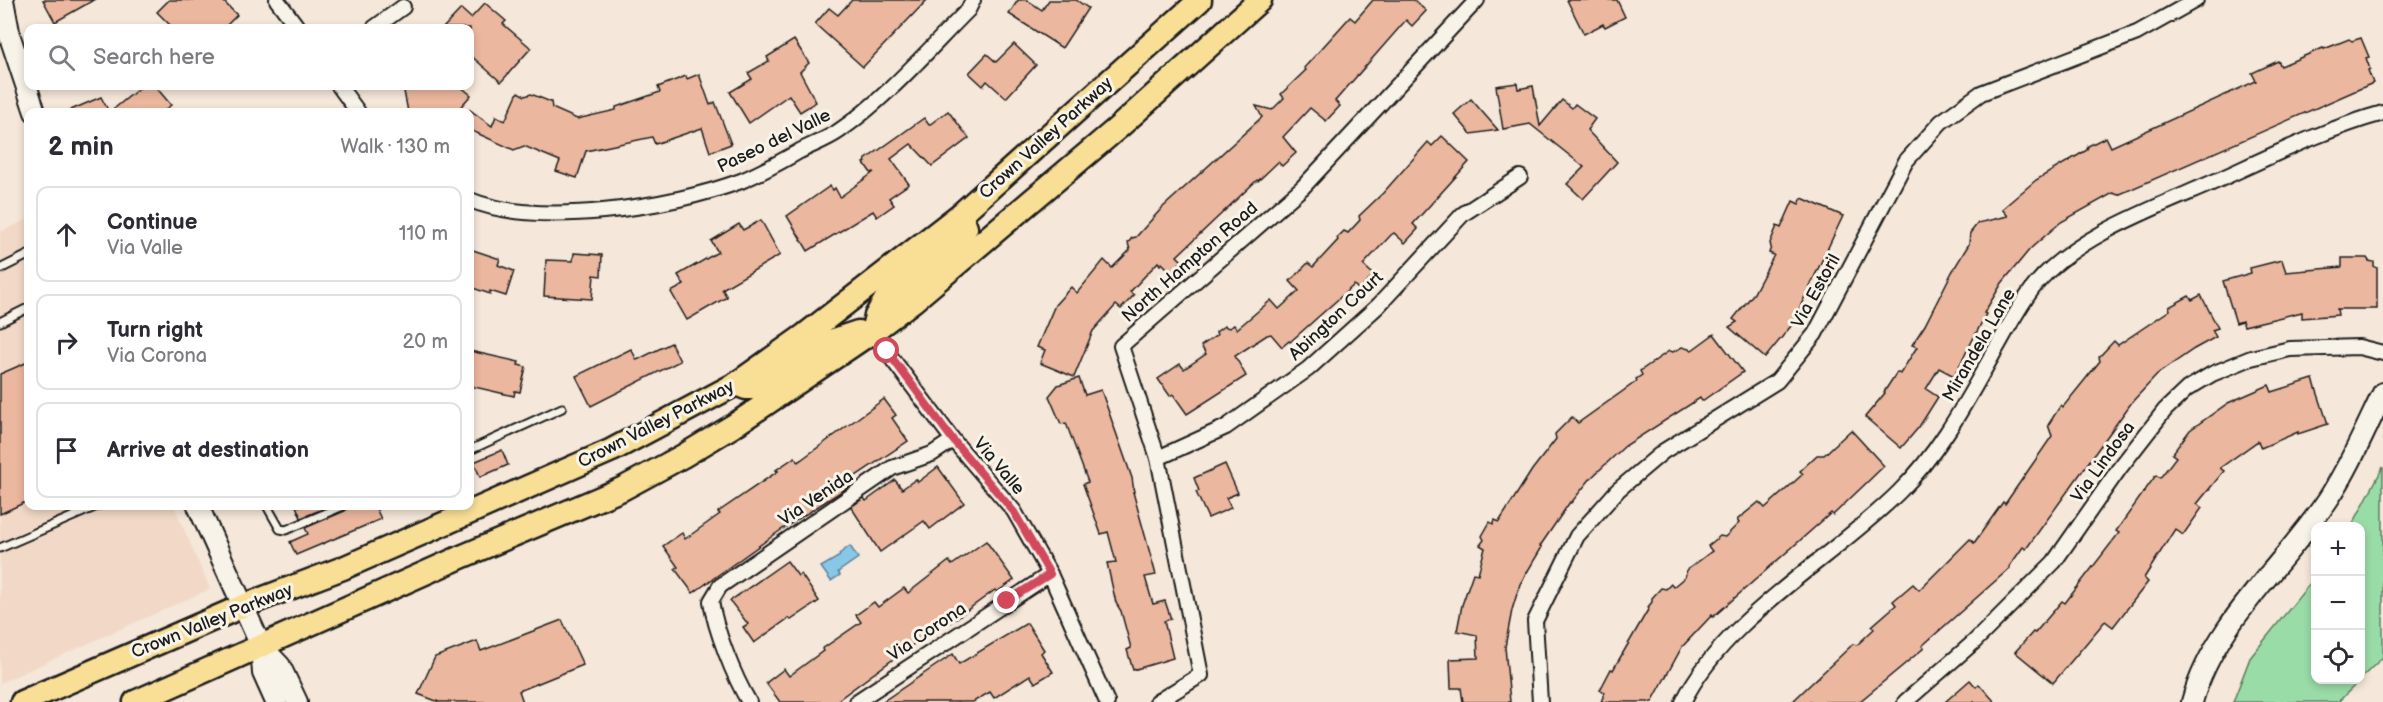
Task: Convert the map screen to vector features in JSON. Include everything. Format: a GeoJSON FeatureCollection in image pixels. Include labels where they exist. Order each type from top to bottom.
{"type":"FeatureCollection","features":[{"type":"Feature","properties":{"kind":"main road","name":"Crown Valley Parkway"},"geometry":{"type":"LineString","coordinates":[[22,702],[243,606],[344,568],[612,450],[736,384],[805,335],[961,214],[1200,0]]}},
{"type":"Feature","properties":{"kind":"main road","name":"Crown Valley Parkway"},"geometry":{"type":"LineString","coordinates":[[135,702],[622,489],[733,426],[872,332],[913,301],[1120,126],[1260,0]]}},
{"type":"Feature","properties":{"kind":"main road"},"geometry":{"type":"LineString","coordinates":[[736,384],[747,388],[758,388],[831,341],[855,333],[872,332],[881,304],[887,297],[966,228],[961,214]]}},
{"type":"Feature","properties":{"kind":"street"},"geometry":{"type":"LineString","coordinates":[[3,0],[10,37],[24,79]]}},
{"type":"Feature","properties":{"kind":"street"},"geometry":{"type":"LineString","coordinates":[[278,0],[295,24]]}},
{"type":"Feature","properties":{"kind":"street","name":"Paseo del Valle"},"geometry":{"type":"LineString","coordinates":[[474,202],[488,208],[532,214],[605,211],[696,195],[742,180],[837,133],[873,105],[968,10],[973,0]]}},
{"type":"Feature","properties":{"kind":"street","name":"North Hampton Road"},"geometry":{"type":"LineString","coordinates":[[1157,702],[1202,675],[1158,458],[1121,346],[1303,187],[1477,0]]}},
{"type":"Feature","properties":{"kind":"street","name":"Via Estoril"},"geometry":{"type":"LineString","coordinates":[[1540,702],[1535,621],[1577,536],[1618,490],[1664,451],[1777,381],[1815,334],[1906,161],[1941,122],[1981,93],[2138,33],[2196,0]]}},
{"type":"Feature","properties":{"kind":"street"},"geometry":{"type":"LineString","coordinates":[[380,24],[403,7]]}},
{"type":"Feature","properties":{"kind":"street"},"geometry":{"type":"LineString","coordinates":[[28,90],[34,108]]}},
{"type":"Feature","properties":{"kind":"street"},"geometry":{"type":"LineString","coordinates":[[342,90],[355,108]]}},
{"type":"Feature","properties":{"kind":"street","name":"Mirandela Lane"},"geometry":{"type":"LineString","coordinates":[[1683,702],[1694,681],[1735,632],[1899,492],[1929,459],[1956,421],[2014,318],[2037,283],[2066,254],[2134,218],[2322,134],[2383,113]]}},
{"type":"Feature","properties":{"kind":"street","name":"Abington Court"},"geometry":{"type":"LineString","coordinates":[[1158,458],[1226,427],[1308,369],[1378,306],[1463,214],[1521,177]]}},
{"type":"Feature","properties":{"kind":"street","name":"Via Valle"},"geometry":{"type":"LineString","coordinates":[[872,332],[953,440],[1014,512],[1050,574],[1107,702]]}},
{"type":"Feature","properties":{"kind":"street","name":"Via Lindosa"},"geometry":{"type":"LineString","coordinates":[[1905,702],[1974,642],[2054,562],[2118,469],[2165,410],[2187,389],[2212,374],[2251,357],[2290,349],[2359,347],[2383,353]]}},
{"type":"Feature","properties":{"kind":"street"},"geometry":{"type":"LineString","coordinates":[[2192,702],[2198,680],[2215,647],[2329,498],[2383,393]]}},
{"type":"Feature","properties":{"kind":"street","name":"Via Venida"},"geometry":{"type":"LineString","coordinates":[[749,702],[740,687],[713,617],[711,601],[720,586],[892,468],[932,454],[953,440]]}},
{"type":"Feature","properties":{"kind":"street"},"geometry":{"type":"LineString","coordinates":[[200,510],[261,646],[280,666],[297,702]]}},
{"type":"Feature","properties":{"kind":"street","name":"Via Corona"},"geometry":{"type":"LineString","coordinates":[[856,702],[1050,574]]}},
{"type":"Feature","properties":{"kind":"street"},"geometry":{"type":"LineString","coordinates":[[261,646],[263,673],[276,702]]}},
{"type":"Feature","properties":{"kind":"lane"},"geometry":{"type":"LineString","coordinates":[[0,269],[24,257]]}},
{"type":"Feature","properties":{"kind":"lane"},"geometry":{"type":"LineString","coordinates":[[0,322],[24,310]]}},
{"type":"Feature","properties":{"kind":"lane"},"geometry":{"type":"LineString","coordinates":[[474,448],[562,408]]}},
{"type":"Feature","properties":{"kind":"lane"},"geometry":{"type":"LineString","coordinates":[[0,548],[88,510]]}},
{"type":"Feature","properties":{"kind":"lane"},"geometry":{"type":"LineString","coordinates":[[269,510],[280,529],[286,530],[334,510]]}},
{"type":"Feature","properties":{"kind":"shaded area"},"geometry":{"type":"Polygon","coordinates":[[[24,221],[24,510],[176,510],[210,589],[0,683],[0,232],[24,221]]]}},
{"type":"Feature","properties":{"kind":"green space"},"geometry":{"type":"Polygon","coordinates":[[[2383,467],[2383,657],[2365,674],[2365,522],[2354,522],[2383,467]]]}},
{"type":"Feature","properties":{"kind":"green space"},"geometry":{"type":"Polygon","coordinates":[[[2311,582],[2311,684],[2356,684],[2338,702],[2233,702],[2250,658],[2311,582]]]}},
{"type":"Feature","properties":{"kind":"water"},"geometry":{"type":"Polygon","coordinates":[[[850,546],[858,558],[838,572],[840,575],[831,581],[821,567],[840,556],[839,554],[850,546]]]}},
{"type":"Feature","properties":{"kind":"building"},"geometry":{"type":"Polygon","coordinates":[[[43,0],[94,0],[55,22],[43,0]]]}},
{"type":"Feature","properties":{"kind":"building"},"geometry":{"type":"Polygon","coordinates":[[[169,0],[222,0],[237,15],[228,24],[169,24],[157,12],[169,0]]]}},
{"type":"Feature","properties":{"kind":"building"},"geometry":{"type":"Polygon","coordinates":[[[852,0],[927,0],[863,67],[815,24],[829,8],[838,15],[852,0]]]}},
{"type":"Feature","properties":{"kind":"building"},"geometry":{"type":"Polygon","coordinates":[[[1018,0],[1027,0],[1042,10],[1049,0],[1076,0],[1088,8],[1062,48],[1009,14],[1018,0]]]}},
{"type":"Feature","properties":{"kind":"building"},"geometry":{"type":"Polygon","coordinates":[[[1373,0],[1414,0],[1426,11],[1412,26],[1406,20],[1335,101],[1340,106],[1326,121],[1310,108],[1283,137],[1296,153],[1282,166],[1278,162],[1257,180],[1177,256],[1182,261],[1171,272],[1158,262],[1130,292],[1134,295],[1121,309],[1116,305],[1093,331],[1074,377],[1040,363],[1045,350],[1037,347],[1055,305],[1071,287],[1077,293],[1104,260],[1112,268],[1130,250],[1128,243],[1132,238],[1136,237],[1162,208],[1262,117],[1256,106],[1272,110],[1284,98],[1281,94],[1306,70],[1304,68],[1350,17],[1355,21],[1373,0]]]}},
{"type":"Feature","properties":{"kind":"building"},"geometry":{"type":"Polygon","coordinates":[[[1567,0],[1617,0],[1625,17],[1605,27],[1603,24],[1584,34],[1567,0]]]}},
{"type":"Feature","properties":{"kind":"building"},"geometry":{"type":"Polygon","coordinates":[[[485,3],[506,21],[503,24],[531,48],[501,82],[474,58],[474,24],[447,24],[461,9],[471,18],[485,3]]]}},
{"type":"Feature","properties":{"kind":"building"},"geometry":{"type":"Polygon","coordinates":[[[2361,38],[2369,57],[2366,58],[2373,83],[2118,195],[2113,193],[2061,222],[2030,249],[2002,283],[1984,313],[1986,314],[1954,376],[1939,368],[1926,389],[1938,397],[1919,427],[1901,448],[1865,417],[1885,393],[1897,372],[1900,374],[1917,347],[1912,345],[1969,244],[1970,233],[1978,223],[2008,216],[2002,209],[2036,180],[2106,137],[2111,147],[2256,81],[2252,73],[2278,61],[2281,66],[2323,48],[2349,39],[2352,41],[2361,38]]]}},
{"type":"Feature","properties":{"kind":"building"},"geometry":{"type":"Polygon","coordinates":[[[794,40],[809,63],[800,72],[816,102],[800,112],[789,95],[749,123],[730,92],[752,79],[748,73],[769,61],[767,57],[794,40]]]}},
{"type":"Feature","properties":{"kind":"building"},"geometry":{"type":"Polygon","coordinates":[[[1014,44],[1036,65],[1006,98],[987,81],[983,86],[969,73],[987,54],[996,62],[1014,44]]]}},
{"type":"Feature","properties":{"kind":"building"},"geometry":{"type":"Polygon","coordinates":[[[699,74],[710,105],[715,102],[731,144],[710,152],[702,128],[655,144],[652,137],[586,151],[577,178],[556,171],[560,161],[524,146],[514,150],[474,132],[474,113],[492,126],[496,116],[505,121],[518,92],[525,96],[531,94],[551,102],[552,108],[577,119],[616,110],[616,107],[660,92],[658,87],[686,76],[687,79],[699,74]]]}},
{"type":"Feature","properties":{"kind":"building"},"geometry":{"type":"Polygon","coordinates":[[[1517,83],[1518,89],[1533,86],[1540,126],[1562,100],[1572,108],[1575,104],[1595,119],[1587,130],[1617,162],[1583,199],[1567,184],[1584,167],[1530,124],[1503,129],[1496,86],[1517,83]]]}},
{"type":"Feature","properties":{"kind":"building"},"geometry":{"type":"Polygon","coordinates":[[[137,90],[158,90],[171,105],[168,108],[115,108],[137,90]]]}},
{"type":"Feature","properties":{"kind":"building"},"geometry":{"type":"Polygon","coordinates":[[[404,90],[465,90],[471,95],[460,108],[407,108],[404,90]]]}},
{"type":"Feature","properties":{"kind":"building"},"geometry":{"type":"Polygon","coordinates":[[[101,97],[107,108],[75,108],[101,97]]]}},
{"type":"Feature","properties":{"kind":"building"},"geometry":{"type":"Polygon","coordinates":[[[1471,99],[1498,130],[1471,134],[1454,114],[1471,99]]]}},
{"type":"Feature","properties":{"kind":"building"},"geometry":{"type":"Polygon","coordinates":[[[948,111],[969,138],[932,166],[911,144],[891,159],[909,184],[889,198],[894,205],[877,217],[873,211],[808,251],[787,216],[830,186],[833,190],[835,188],[840,197],[874,172],[871,173],[864,163],[865,160],[924,118],[929,125],[948,111]]]}},
{"type":"Feature","properties":{"kind":"building"},"geometry":{"type":"Polygon","coordinates":[[[1442,136],[1469,162],[1413,224],[1418,229],[1405,243],[1394,233],[1391,235],[1363,265],[1374,275],[1359,290],[1354,285],[1290,342],[1282,347],[1271,334],[1267,335],[1235,356],[1246,376],[1187,414],[1173,394],[1170,396],[1158,379],[1180,364],[1184,369],[1206,354],[1201,346],[1217,335],[1216,332],[1224,326],[1229,328],[1234,325],[1237,329],[1271,300],[1279,309],[1299,291],[1290,281],[1308,263],[1313,267],[1344,231],[1348,233],[1360,220],[1359,216],[1383,193],[1428,142],[1432,146],[1442,136]]]}},
{"type":"Feature","properties":{"kind":"building"},"geometry":{"type":"Polygon","coordinates":[[[1802,198],[1843,216],[1791,326],[1765,358],[1729,327],[1737,322],[1733,319],[1754,293],[1774,255],[1769,253],[1770,243],[1777,226],[1781,228],[1793,201],[1799,204],[1802,198]]]}},
{"type":"Feature","properties":{"kind":"building"},"geometry":{"type":"Polygon","coordinates":[[[761,220],[780,255],[722,289],[727,297],[687,320],[671,292],[684,285],[678,275],[718,252],[711,241],[739,224],[743,230],[761,220]]]}},
{"type":"Feature","properties":{"kind":"building"},"geometry":{"type":"Polygon","coordinates":[[[474,250],[500,259],[498,265],[514,271],[506,296],[490,291],[490,294],[474,288],[474,250]]]}},
{"type":"Feature","properties":{"kind":"building"},"geometry":{"type":"Polygon","coordinates":[[[574,253],[602,255],[601,276],[594,275],[592,299],[544,296],[546,260],[573,261],[574,253]]]}},
{"type":"Feature","properties":{"kind":"building"},"geometry":{"type":"Polygon","coordinates":[[[2342,258],[2367,258],[2374,262],[2377,268],[2377,309],[2337,309],[2338,315],[2302,318],[2302,312],[2244,326],[2242,321],[2236,323],[2223,281],[2251,273],[2250,268],[2282,260],[2286,272],[2342,267],[2342,258]]]}},
{"type":"Feature","properties":{"kind":"building"},"geometry":{"type":"Polygon","coordinates":[[[2201,295],[2218,328],[2212,330],[2216,337],[2159,373],[2132,402],[2026,549],[2023,547],[2010,568],[1922,646],[1924,648],[1859,702],[1792,702],[1853,644],[1857,645],[1874,629],[1872,626],[1896,605],[1893,601],[1913,584],[1919,590],[1970,539],[1974,543],[2003,502],[2005,504],[2052,436],[2048,425],[2061,405],[2063,407],[2100,361],[2099,357],[2114,341],[2118,345],[2170,310],[2169,307],[2189,296],[2192,300],[2201,295]]]}},
{"type":"Feature","properties":{"kind":"building"},"geometry":{"type":"Polygon","coordinates":[[[1714,334],[1743,372],[1702,401],[1700,398],[1625,446],[1591,478],[1570,502],[1540,546],[1542,547],[1520,584],[1512,610],[1505,647],[1510,702],[1463,702],[1461,688],[1451,688],[1450,659],[1478,658],[1477,635],[1457,631],[1462,605],[1473,573],[1478,574],[1485,548],[1480,545],[1484,540],[1482,536],[1490,522],[1493,524],[1495,520],[1499,522],[1532,470],[1556,439],[1555,434],[1572,417],[1578,423],[1637,381],[1636,379],[1642,375],[1640,371],[1669,351],[1673,352],[1682,347],[1692,350],[1714,334]]]}},
{"type":"Feature","properties":{"kind":"building"},"geometry":{"type":"Polygon","coordinates":[[[671,343],[680,361],[591,406],[576,376],[631,349],[637,360],[671,343]]]}},
{"type":"Feature","properties":{"kind":"building"},"geometry":{"type":"Polygon","coordinates":[[[474,352],[519,362],[518,365],[526,367],[520,392],[515,391],[514,396],[474,387],[474,352]]]}},
{"type":"Feature","properties":{"kind":"building"},"geometry":{"type":"Polygon","coordinates":[[[24,364],[24,503],[0,514],[0,374],[24,364]]]}},
{"type":"Feature","properties":{"kind":"building"},"geometry":{"type":"Polygon","coordinates":[[[1079,378],[1085,395],[1101,390],[1132,478],[1133,492],[1156,575],[1145,577],[1153,604],[1165,601],[1171,619],[1164,621],[1173,658],[1133,670],[1127,650],[1131,648],[1121,611],[1116,603],[1107,563],[1116,562],[1108,532],[1101,534],[1083,484],[1088,482],[1066,423],[1061,424],[1049,396],[1058,385],[1079,378]]]}},
{"type":"Feature","properties":{"kind":"building"},"geometry":{"type":"Polygon","coordinates":[[[2313,379],[2328,424],[2298,434],[2298,432],[2261,448],[2258,441],[2220,468],[2224,471],[2197,504],[2202,508],[2183,535],[2175,529],[2144,578],[2148,582],[2113,627],[2105,621],[2053,683],[2015,652],[2033,632],[2035,633],[2062,601],[2065,603],[2119,533],[2116,531],[2156,475],[2160,478],[2176,457],[2172,454],[2190,430],[2228,403],[2269,385],[2272,392],[2313,379]]]}},
{"type":"Feature","properties":{"kind":"building"},"geometry":{"type":"Polygon","coordinates":[[[884,399],[896,415],[892,418],[908,441],[850,480],[853,484],[781,530],[693,593],[675,569],[678,567],[663,546],[682,533],[685,539],[720,514],[718,512],[778,471],[776,470],[795,457],[798,462],[884,399]]]}},
{"type":"Feature","properties":{"kind":"building"},"geometry":{"type":"Polygon","coordinates":[[[1851,430],[1884,466],[1833,515],[1831,513],[1713,617],[1712,615],[1682,647],[1652,702],[1601,702],[1605,692],[1600,690],[1611,669],[1613,670],[1649,608],[1652,598],[1661,588],[1666,589],[1671,584],[1673,587],[1685,577],[1687,570],[1712,551],[1708,546],[1720,536],[1725,537],[1739,523],[1737,520],[1759,502],[1765,508],[1803,474],[1800,471],[1817,455],[1824,455],[1851,430]]]}},
{"type":"Feature","properties":{"kind":"building"},"geometry":{"type":"Polygon","coordinates":[[[502,450],[508,465],[480,477],[474,462],[502,450]]]}},
{"type":"Feature","properties":{"kind":"building"},"geometry":{"type":"Polygon","coordinates":[[[1225,464],[1238,493],[1226,498],[1231,508],[1208,518],[1196,492],[1199,491],[1194,478],[1225,464]]]}},
{"type":"Feature","properties":{"kind":"building"},"geometry":{"type":"Polygon","coordinates":[[[938,467],[964,503],[930,529],[924,521],[880,552],[851,507],[864,498],[866,501],[895,480],[902,489],[916,479],[918,482],[938,467]]]}},
{"type":"Feature","properties":{"kind":"building"},"geometry":{"type":"Polygon","coordinates":[[[298,510],[320,510],[301,518],[298,510]]]}},
{"type":"Feature","properties":{"kind":"building"},"geometry":{"type":"Polygon","coordinates":[[[377,510],[381,519],[296,555],[290,542],[308,534],[305,528],[345,511],[377,510]]]}},
{"type":"Feature","properties":{"kind":"building"},"geometry":{"type":"Polygon","coordinates":[[[986,541],[1014,580],[997,592],[995,590],[948,624],[945,621],[835,702],[780,702],[766,683],[784,669],[789,676],[823,651],[822,649],[861,622],[856,615],[874,602],[878,607],[904,588],[908,593],[949,561],[952,565],[986,541]]]}},
{"type":"Feature","properties":{"kind":"building"},"geometry":{"type":"Polygon","coordinates":[[[787,561],[798,576],[801,574],[819,601],[791,620],[789,618],[754,643],[743,627],[748,624],[730,601],[787,561]]]}},
{"type":"Feature","properties":{"kind":"building"},"geometry":{"type":"Polygon","coordinates":[[[562,620],[583,665],[519,691],[523,702],[439,702],[418,694],[435,657],[477,641],[481,651],[562,620]]]}},
{"type":"Feature","properties":{"kind":"building"},"geometry":{"type":"Polygon","coordinates":[[[1027,623],[1044,650],[1041,653],[1053,672],[1035,683],[1030,675],[994,698],[990,692],[973,702],[882,702],[953,654],[959,664],[1027,623]]]}},
{"type":"Feature","properties":{"kind":"building"},"geometry":{"type":"Polygon","coordinates":[[[1970,680],[1976,687],[1979,684],[1995,702],[1945,702],[1970,680]]]}},
{"type":"Feature","properties":{"kind":"route"},"geometry":{"type":"LineString","coordinates":[[887,351],[953,440],[1014,512],[1050,574],[1007,601]]}}]}
